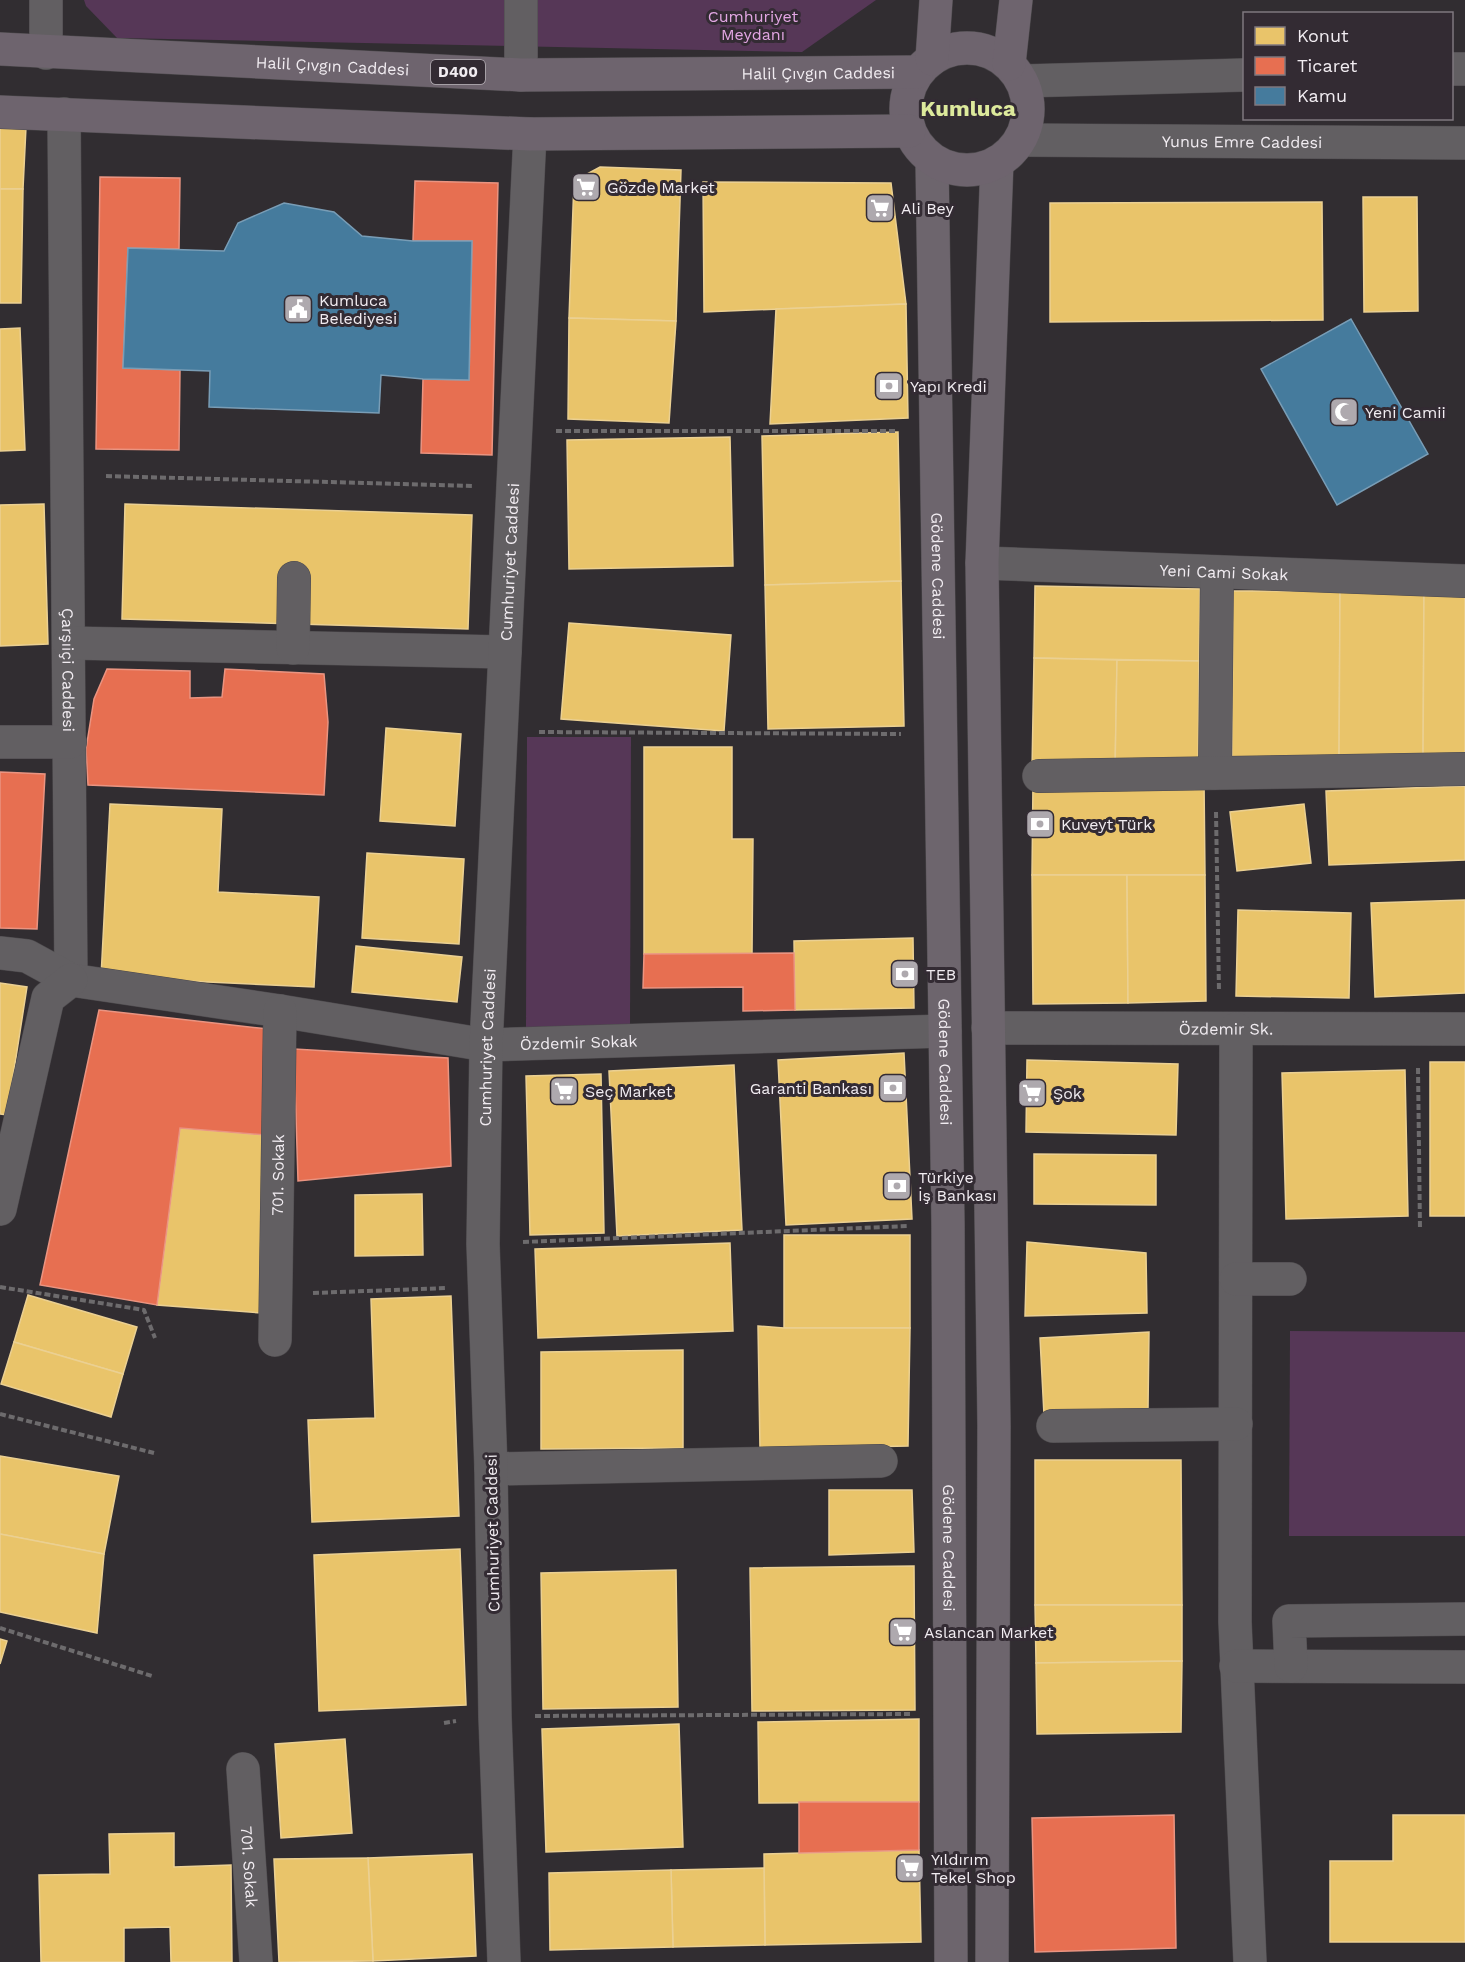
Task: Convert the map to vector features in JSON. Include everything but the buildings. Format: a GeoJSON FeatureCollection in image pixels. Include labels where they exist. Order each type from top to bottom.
{"type":"FeatureCollection","features":[{"type":"Feature","properties":{"kind":"highway"},"geometry":{"type":"LineString","coordinates":[[936,0],[924,66],[908,91],[905,111],[909,131],[919,148],[932,160],[948,168],[965,171],[983,169],[1009,152],[1028,121],[1028,100],[1015,72],[1016,0]]}},
{"type":"Feature","properties":{"kind":"highway"},"geometry":{"type":"LineString","coordinates":[[924,66],[950,50],[971,47],[991,53],[1015,72]]}},
{"type":"Feature","properties":{"kind":"highway","name":"Halil Çıvgın Caddesi"},"geometry":{"type":"LineString","coordinates":[[0,49],[521,75],[924,66]]}},
{"type":"Feature","properties":{"kind":"highway"},"geometry":{"type":"LineString","coordinates":[[0,112],[530,134],[909,131]]}},
{"type":"Feature","properties":{"kind":"main road"},"geometry":{"type":"LineString","coordinates":[[992,1962],[994,1426],[982,563],[1009,152]]}},
{"type":"Feature","properties":{"kind":"main road","name":"Gödene Caddesi"},"geometry":{"type":"LineString","coordinates":[[932,160],[948,1224],[951,1962]]}},
{"type":"Feature","properties":{"kind":"street"},"geometry":{"type":"LineString","coordinates":[[46,0],[46,53]]}},
{"type":"Feature","properties":{"kind":"street"},"geometry":{"type":"LineString","coordinates":[[521,0],[521,75]]}},
{"type":"Feature","properties":{"kind":"street"},"geometry":{"type":"LineString","coordinates":[[1015,72],[1243,75]]}},
{"type":"Feature","properties":{"kind":"street","name":"Çarşıiçi Caddesi"},"geometry":{"type":"LineString","coordinates":[[64,114],[71,980]]}},
{"type":"Feature","properties":{"kind":"street","name":"Cumhuriyet Caddesi"},"geometry":{"type":"LineString","coordinates":[[504,1962],[495,1717],[491,1469],[483,1244],[486,1045],[530,134]]}},
{"type":"Feature","properties":{"kind":"street","name":"Yunus Emre Caddesi"},"geometry":{"type":"LineString","coordinates":[[1009,152],[1465,143]]}},
{"type":"Feature","properties":{"kind":"street","name":"Yeni Cami Sokak"},"geometry":{"type":"LineString","coordinates":[[982,563],[1465,581]]}},
{"type":"Feature","properties":{"kind":"street"},"geometry":{"type":"LineString","coordinates":[[1215,773],[1217,572]]}},
{"type":"Feature","properties":{"kind":"street"},"geometry":{"type":"LineString","coordinates":[[293,648],[294,578]]}},
{"type":"Feature","properties":{"kind":"street"},"geometry":{"type":"LineString","coordinates":[[69,643],[505,652]]}},
{"type":"Feature","properties":{"kind":"street"},"geometry":{"type":"LineString","coordinates":[[0,742],[70,742]]}},
{"type":"Feature","properties":{"kind":"street"},"geometry":{"type":"LineString","coordinates":[[1039,776],[1465,769]]}},
{"type":"Feature","properties":{"kind":"street"},"geometry":{"type":"LineString","coordinates":[[0,953],[27,956],[71,980],[48,998],[0,1209]]}},
{"type":"Feature","properties":{"kind":"street","name":"Özdemir Sokak"},"geometry":{"type":"LineString","coordinates":[[71,980],[486,1045],[945,1031]]}},
{"type":"Feature","properties":{"kind":"street","name":"701. Sokak"},"geometry":{"type":"LineString","coordinates":[[274,1341],[280,1011]]}},
{"type":"Feature","properties":{"kind":"street","name":"Özdemir Sk."},"geometry":{"type":"LineString","coordinates":[[988,1028],[1465,1029]]}},
{"type":"Feature","properties":{"kind":"street"},"geometry":{"type":"LineString","coordinates":[[1228,1029],[1236,1279],[1236,1666],[1250,1962]]}},
{"type":"Feature","properties":{"kind":"street"},"geometry":{"type":"LineString","coordinates":[[1236,1279],[1290,1279]]}},
{"type":"Feature","properties":{"kind":"street"},"geometry":{"type":"LineString","coordinates":[[1053,1426],[1236,1424]]}},
{"type":"Feature","properties":{"kind":"street"},"geometry":{"type":"LineString","coordinates":[[491,1469],[881,1461]]}},
{"type":"Feature","properties":{"kind":"street"},"geometry":{"type":"LineString","coordinates":[[1291,1666],[1289,1621],[1465,1619]]}},
{"type":"Feature","properties":{"kind":"street"},"geometry":{"type":"LineString","coordinates":[[1236,1666],[1465,1668]]}},
{"type":"Feature","properties":{"kind":"street","name":"701. Sokak"},"geometry":{"type":"LineString","coordinates":[[243,1769],[256,1962]]}},
{"type":"Feature","properties":{"kind":"path"},"geometry":{"type":"LineString","coordinates":[[516,431],[936,431]]}},
{"type":"Feature","properties":{"kind":"path"},"geometry":{"type":"LineString","coordinates":[[68,476],[513,487]]}},
{"type":"Feature","properties":{"kind":"path"},"geometry":{"type":"LineString","coordinates":[[502,732],[940,734]]}},
{"type":"Feature","properties":{"kind":"path"},"geometry":{"type":"LineString","coordinates":[[1215,773],[1228,1029]]}},
{"type":"Feature","properties":{"kind":"path"},"geometry":{"type":"LineString","coordinates":[[1418,1029],[1420,1229]]}},
{"type":"Feature","properties":{"kind":"path"},"geometry":{"type":"LineString","coordinates":[[483,1244],[948,1224]]}},
{"type":"Feature","properties":{"kind":"path"},"geometry":{"type":"LineString","coordinates":[[276,1294],[483,1286]]}},
{"type":"Feature","properties":{"kind":"path"},"geometry":{"type":"LineString","coordinates":[[0,1287],[144,1310],[155,1338]]}},
{"type":"Feature","properties":{"kind":"path"},"geometry":{"type":"LineString","coordinates":[[0,1414],[154,1453]]}},
{"type":"Feature","properties":{"kind":"path"},"geometry":{"type":"LineString","coordinates":[[0,1628],[152,1676]]}},
{"type":"Feature","properties":{"kind":"path"},"geometry":{"type":"LineString","coordinates":[[495,1717],[951,1713]]}},
{"type":"Feature","properties":{"kind":"green space","name":"Cumhuriyet Meydanı"},"geometry":{"type":"Polygon","coordinates":[[[84,0],[876,0],[802,52],[117,38],[86,6],[84,0]]]}},
{"type":"Feature","properties":{"kind":"green space"},"geometry":{"type":"Polygon","coordinates":[[[527,737],[631,737],[630,1030],[526,1029],[527,737]]]}},
{"type":"Feature","properties":{"kind":"green space"},"geometry":{"type":"Polygon","coordinates":[[[1290,1331],[1465,1332],[1465,1536],[1289,1536],[1290,1331]]]}},
{"type":"Feature","properties":{"kind":"place","name":"Gözde Market"},"geometry":{"type":"Point","coordinates":[586,187]}},
{"type":"Feature","properties":{"kind":"place","name":"Ali Bey"},"geometry":{"type":"Point","coordinates":[880,208]}},
{"type":"Feature","properties":{"kind":"place","name":"Kumluca Belediyesi"},"geometry":{"type":"Point","coordinates":[298,309]}},
{"type":"Feature","properties":{"kind":"place","name":"Yapı Kredi"},"geometry":{"type":"Point","coordinates":[889,386]}},
{"type":"Feature","properties":{"kind":"place","name":"Yeni Camii"},"geometry":{"type":"Point","coordinates":[1344,412]}},
{"type":"Feature","properties":{"kind":"place","name":"Kuveyt Türk"},"geometry":{"type":"Point","coordinates":[1040,824]}},
{"type":"Feature","properties":{"kind":"place","name":"TEB"},"geometry":{"type":"Point","coordinates":[905,974]}},
{"type":"Feature","properties":{"kind":"place","name":"Garanti Bankası"},"geometry":{"type":"Point","coordinates":[893,1088]}},
{"type":"Feature","properties":{"kind":"place","name":"Seç Market"},"geometry":{"type":"Point","coordinates":[564,1091]}},
{"type":"Feature","properties":{"kind":"place","name":"Şok"},"geometry":{"type":"Point","coordinates":[1032,1093]}},
{"type":"Feature","properties":{"kind":"place","name":"Türkiye İş Bankası"},"geometry":{"type":"Point","coordinates":[897,1186]}},
{"type":"Feature","properties":{"kind":"place","name":"Aslancan Market"},"geometry":{"type":"Point","coordinates":[903,1632]}},
{"type":"Feature","properties":{"kind":"place","name":"Yıldırım Tekel Shop"},"geometry":{"type":"Point","coordinates":[910,1868]}},
{"type":"Feature","properties":{"kind":"district","name":"Kumluca"},"geometry":{"type":"Point","coordinates":[968,108]}}]}
